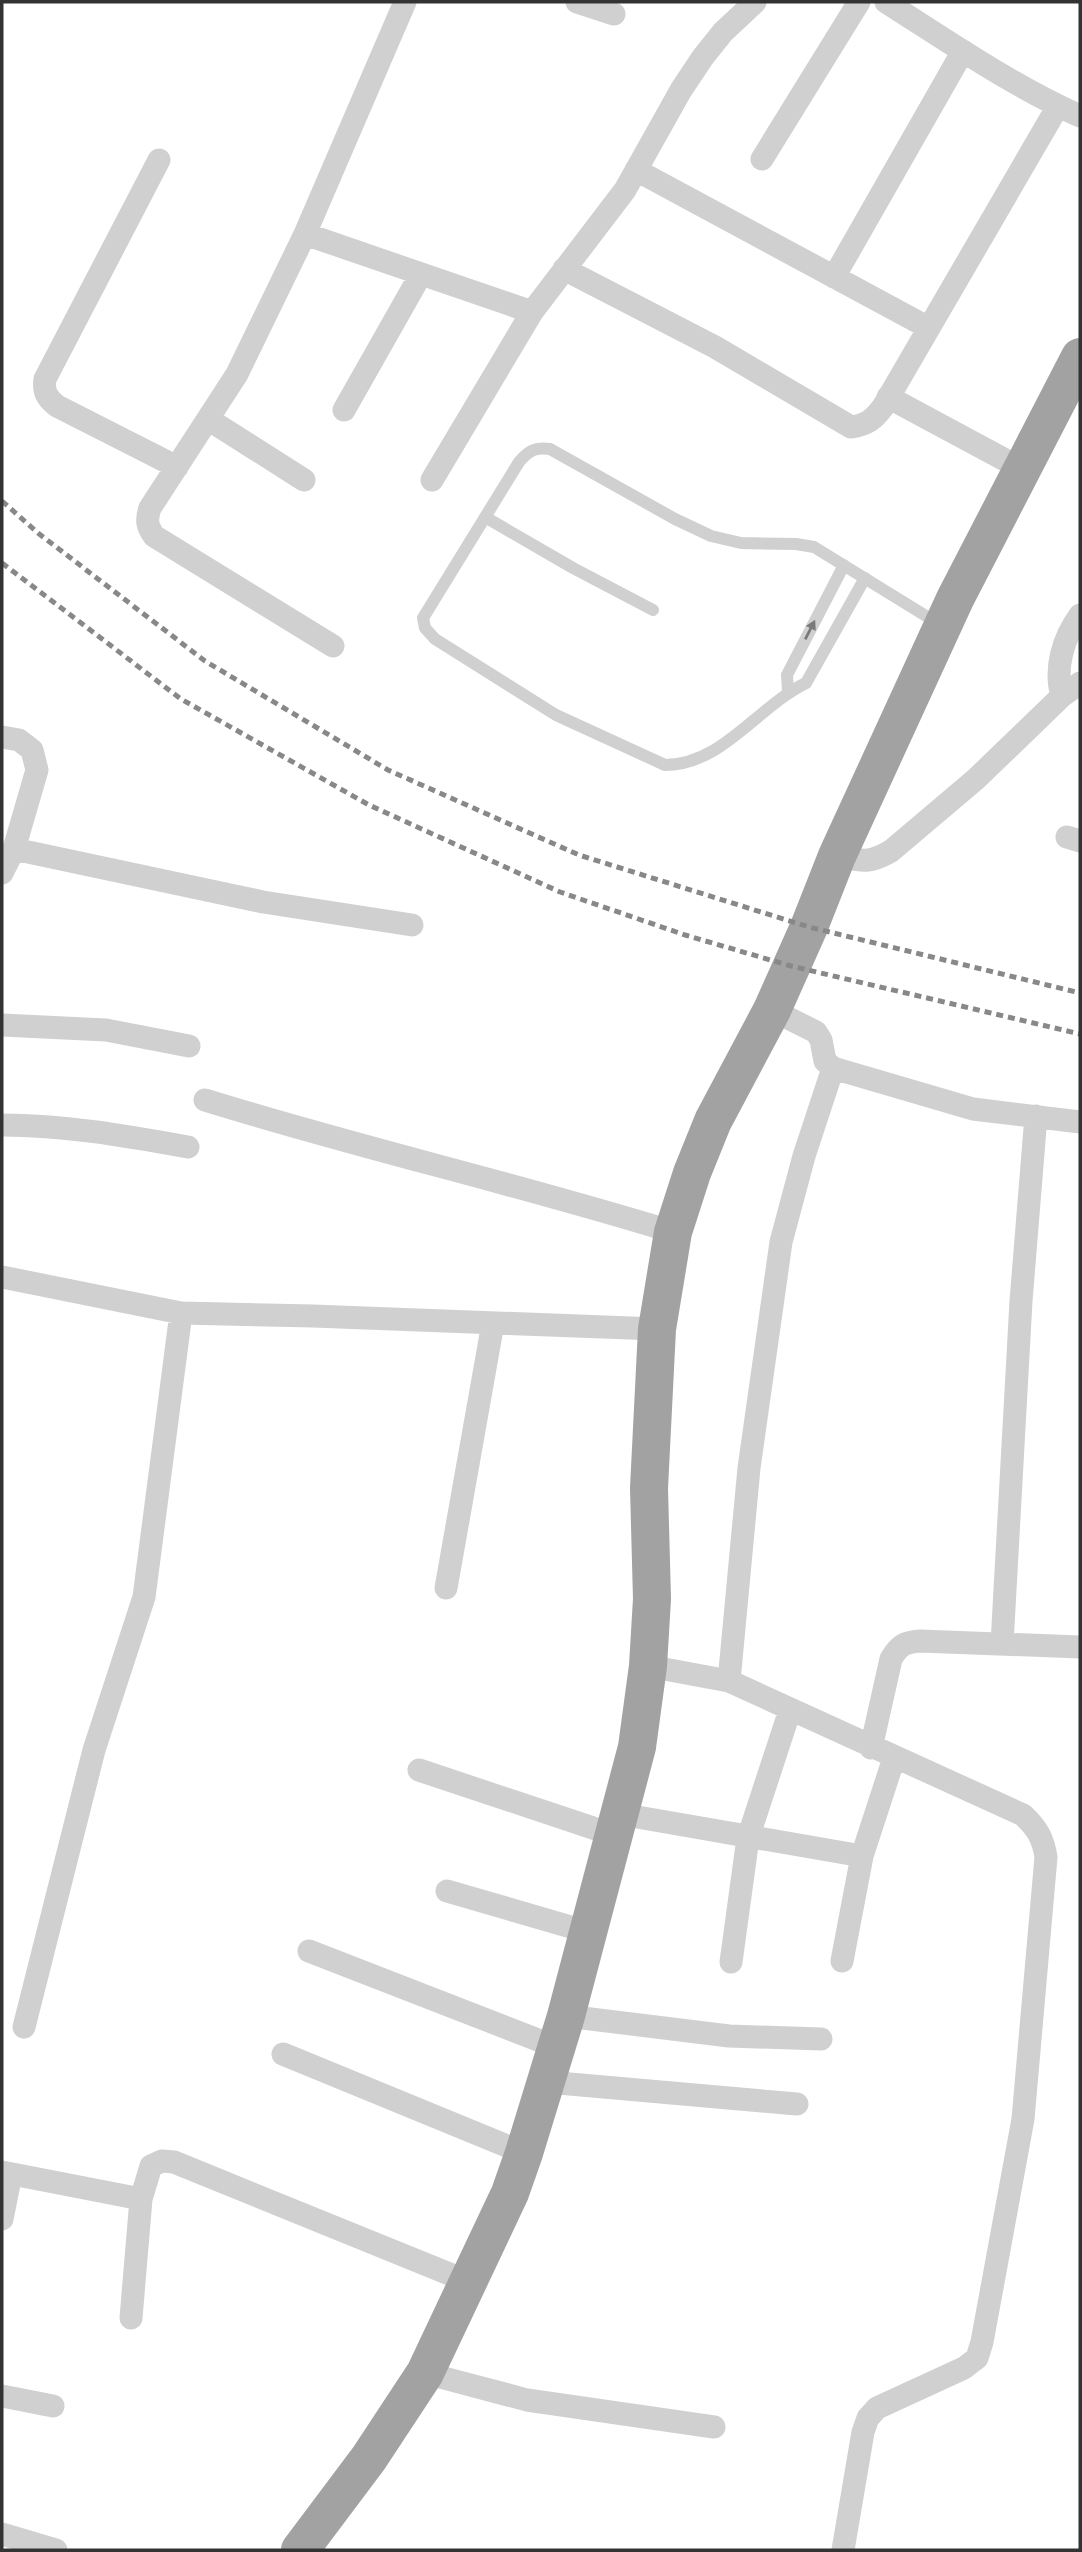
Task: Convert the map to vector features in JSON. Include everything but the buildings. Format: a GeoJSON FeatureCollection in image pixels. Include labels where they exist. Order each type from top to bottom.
{"type":"FeatureCollection","features":[{"type":"Feature","properties":{"kind":"highway"},"geometry":{"type":"LineString","coordinates":[[300,2550],[369,2458],[425,2373],[510,2193],[557,2048],[637,1747],[648,1666],[652,1599],[649,1488],[657,1329],[673,1232],[692,1173],[713,1121],[772,1010],[837,856],[942,626],[1080,357]]}},
{"type":"Feature","properties":{"kind":"street"},"geometry":{"type":"LineString","coordinates":[[333,646],[154,536],[148,528],[146,518],[237,374],[305,234],[405,2]]}},
{"type":"Feature","properties":{"kind":"street"},"geometry":{"type":"LineString","coordinates":[[577,2],[614,14]]}},
{"type":"Feature","properties":{"kind":"street"},"geometry":{"type":"LineString","coordinates":[[762,159],[859,2]]}},
{"type":"Feature","properties":{"kind":"street"},"geometry":{"type":"LineString","coordinates":[[886,2],[1001,75],[1080,116]]}},
{"type":"Feature","properties":{"kind":"street"},"geometry":{"type":"LineString","coordinates":[[432,480],[532,312],[625,190],[681,90],[744,4]]}},
{"type":"Feature","properties":{"kind":"street"},"geometry":{"type":"LineString","coordinates":[[834,277],[963,51]]}},
{"type":"Feature","properties":{"kind":"street"},"geometry":{"type":"LineString","coordinates":[[564,269],[715,347],[851,427],[864,425],[874,419],[888,397],[1058,106]]}},
{"type":"Feature","properties":{"kind":"street"},"geometry":{"type":"LineString","coordinates":[[159,160],[45,379],[44,387],[47,397],[57,406],[177,467]]}},
{"type":"Feature","properties":{"kind":"street"},"geometry":{"type":"LineString","coordinates":[[636,170],[929,328]]}},
{"type":"Feature","properties":{"kind":"street"},"geometry":{"type":"LineString","coordinates":[[305,234],[532,312]]}},
{"type":"Feature","properties":{"kind":"street"},"geometry":{"type":"LineString","coordinates":[[344,410],[421,274]]}},
{"type":"Feature","properties":{"kind":"street"},"geometry":{"type":"LineString","coordinates":[[888,397],[1022,469]]}},
{"type":"Feature","properties":{"kind":"street"},"geometry":{"type":"LineString","coordinates":[[208,419],[304,480]]}},
{"type":"Feature","properties":{"kind":"street"},"geometry":{"type":"LineString","coordinates":[[837,856],[866,862],[891,850],[976,779],[1071,689],[1058,681],[1058,668],[1073,625],[1080,615]]}},
{"type":"Feature","properties":{"kind":"street"},"geometry":{"type":"LineString","coordinates":[[2,737],[19,740],[32,750],[37,771],[14,849],[2,873]]}},
{"type":"Feature","properties":{"kind":"street"},"geometry":{"type":"LineString","coordinates":[[14,849],[263,902],[412,925]]}},
{"type":"Feature","properties":{"kind":"street"},"geometry":{"type":"LineString","coordinates":[[772,1010],[816,1032],[821,1040],[824,1061],[833,1068],[973,1109],[1080,1122]]}},
{"type":"Feature","properties":{"kind":"street"},"geometry":{"type":"LineString","coordinates":[[2,1026],[106,1030],[189,1046]]}},
{"type":"Feature","properties":{"kind":"street"},"geometry":{"type":"LineString","coordinates":[[729,1681],[749,1468],[781,1242],[804,1156],[833,1068]]}},
{"type":"Feature","properties":{"kind":"street"},"geometry":{"type":"LineString","coordinates":[[205,1100],[320,1135],[584,1205],[673,1232]]}},
{"type":"Feature","properties":{"kind":"street"},"geometry":{"type":"LineString","coordinates":[[1002,1644],[1021,1301],[1036,1116]]}},
{"type":"Feature","properties":{"kind":"street"},"geometry":{"type":"LineString","coordinates":[[2,1125],[36,1125],[97,1131],[188,1147]]}},
{"type":"Feature","properties":{"kind":"street"},"geometry":{"type":"LineString","coordinates":[[2,1277],[181,1313],[657,1329]]}},
{"type":"Feature","properties":{"kind":"street"},"geometry":{"type":"LineString","coordinates":[[24,2027],[94,1750],[144,1597],[181,1313]]}},
{"type":"Feature","properties":{"kind":"street"},"geometry":{"type":"LineString","coordinates":[[446,1588],[493,1323]]}},
{"type":"Feature","properties":{"kind":"street"},"geometry":{"type":"LineString","coordinates":[[871,1748],[891,1659],[897,1648],[907,1642],[1080,1647]]}},
{"type":"Feature","properties":{"kind":"street"},"geometry":{"type":"LineString","coordinates":[[648,1666],[729,1681],[871,1748],[1024,1815],[1036,1827],[1043,1840],[1046,1857],[1023,2119],[982,2343],[977,2358],[964,2368],[889,2401],[868,2418],[863,2432],[843,2550]]}},
{"type":"Feature","properties":{"kind":"street"},"geometry":{"type":"LineString","coordinates":[[731,1962],[748,1838],[790,1710]]}},
{"type":"Feature","properties":{"kind":"street"},"geometry":{"type":"LineString","coordinates":[[842,1961],[862,1856],[894,1758]]}},
{"type":"Feature","properties":{"kind":"street"},"geometry":{"type":"LineString","coordinates":[[419,1770],[617,1825],[748,1838],[862,1856]]}},
{"type":"Feature","properties":{"kind":"street"},"geometry":{"type":"LineString","coordinates":[[447,1891],[588,1932]]}},
{"type":"Feature","properties":{"kind":"street"},"geometry":{"type":"LineString","coordinates":[[309,1951],[557,2048],[797,2104]]}},
{"type":"Feature","properties":{"kind":"street"},"geometry":{"type":"LineString","coordinates":[[557,2048],[729,2036],[821,2039]]}},
{"type":"Feature","properties":{"kind":"street"},"geometry":{"type":"LineString","coordinates":[[283,2054],[524,2153]]}},
{"type":"Feature","properties":{"kind":"street"},"geometry":{"type":"LineString","coordinates":[[131,2318],[141,2199],[151,2166],[162,2161],[174,2162],[469,2282]]}},
{"type":"Feature","properties":{"kind":"street"},"geometry":{"type":"LineString","coordinates":[[2,2219],[6,2173],[141,2199]]}},
{"type":"Feature","properties":{"kind":"street"},"geometry":{"type":"LineString","coordinates":[[425,2373],[527,2400],[714,2427]]}},
{"type":"Feature","properties":{"kind":"street"},"geometry":{"type":"LineString","coordinates":[[2,2396],[53,2406]]}},
{"type":"Feature","properties":{"kind":"street"},"geometry":{"type":"LineString","coordinates":[[16,2541],[56,2550]]}},
{"type":"Feature","properties":{"kind":"lane"},"geometry":{"type":"LineString","coordinates":[[865,578],[806,683],[788,692],[707,756],[683,765],[665,765],[555,715],[435,639],[425,628],[423,618],[527,452],[539,447],[550,449],[675,519],[711,536],[741,543],[814,547],[844,565],[865,578],[942,626]]}},
{"type":"Feature","properties":{"kind":"lane"},"geometry":{"type":"LineString","coordinates":[[485,516],[573,568],[653,610]]}},
{"type":"Feature","properties":{"kind":"lane"},"geometry":{"type":"LineString","coordinates":[[788,692],[787,675],[844,565]]}},
{"type":"Feature","properties":{"kind":"railway"},"geometry":{"type":"LineString","coordinates":[[2,501],[38,533],[205,661],[388,770],[579,855],[809,927],[1080,993]]}},
{"type":"Feature","properties":{"kind":"railway"},"geometry":{"type":"LineString","coordinates":[[2,563],[181,699],[369,805],[560,892],[685,935],[791,966],[1080,1034]]}}]}
